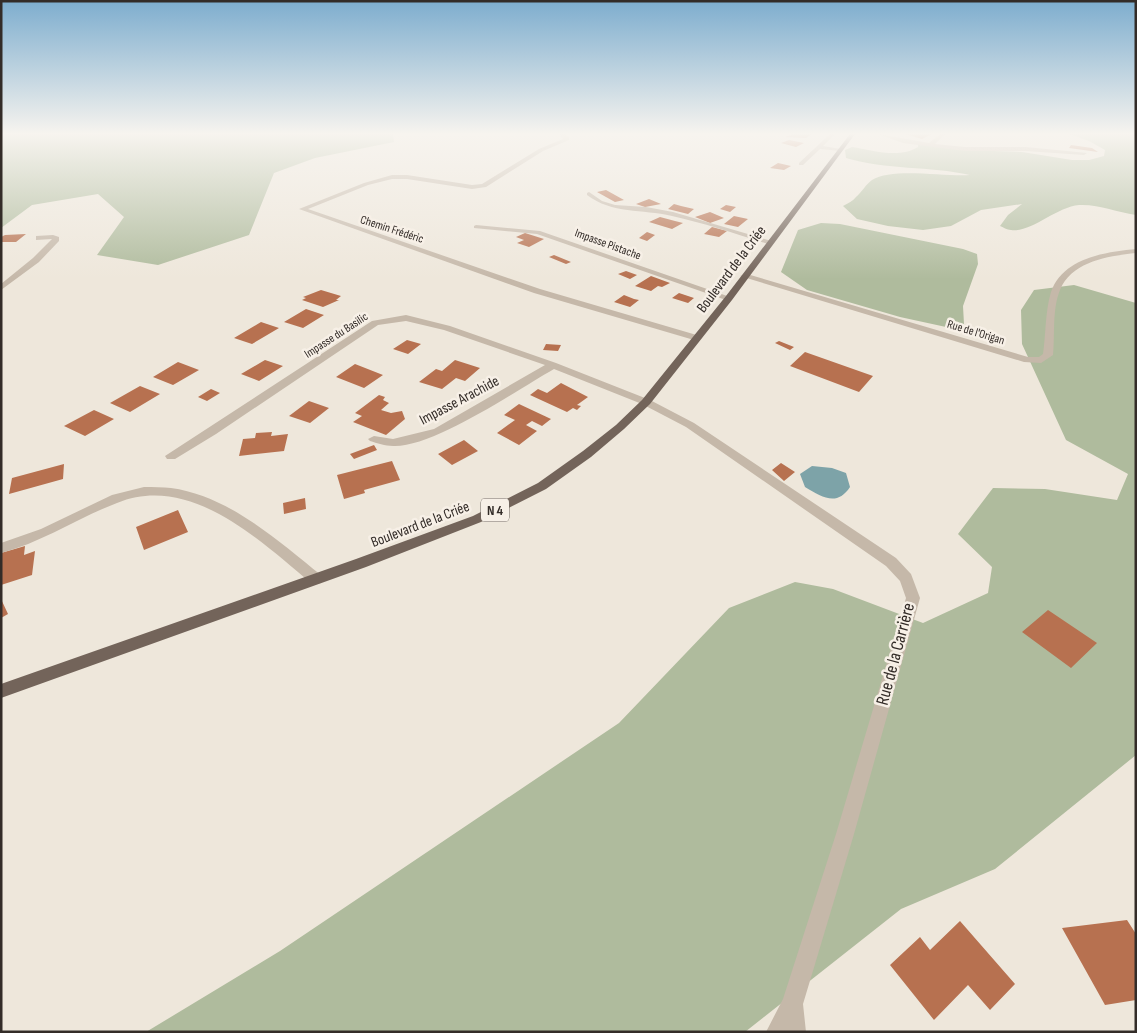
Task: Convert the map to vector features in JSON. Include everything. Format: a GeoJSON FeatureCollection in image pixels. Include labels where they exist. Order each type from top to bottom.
{"type":"FeatureCollection","features":[{"type":"Feature","properties":{"kind":"main road","name":"Boulevard de la Criée"},"geometry":{"type":"LineString","coordinates":[[1,692],[477,519],[542,486],[587,454],[620,427],[646,402],[729,298],[815,182]]}},
{"type":"Feature","properties":{"kind":"street","name":"Chemin Frédéric"},"geometry":{"type":"LineString","coordinates":[[373,182],[302,209],[537,291],[697,338]]}},
{"type":"Feature","properties":{"kind":"street","name":"Chemin Frédéric"},"geometry":{"type":"LineString","coordinates":[[441,182],[472,187],[484,186],[490,182]]}},
{"type":"Feature","properties":{"kind":"street"},"geometry":{"type":"LineString","coordinates":[[589,194],[600,202],[614,207],[646,209],[673,214],[770,242]]}},
{"type":"Feature","properties":{"kind":"street","name":"Impasse Pistache"},"geometry":{"type":"LineString","coordinates":[[476,227],[538,232],[729,298]]}},
{"type":"Feature","properties":{"kind":"street"},"geometry":{"type":"LineString","coordinates":[[1,288],[36,260],[56,239],[53,237],[38,238]]}},
{"type":"Feature","properties":{"kind":"street","name":"Rue de l'Origan"},"geometry":{"type":"LineString","coordinates":[[744,276],[1027,360],[1041,360],[1048,355],[1055,291],[1065,277],[1074,269],[1104,255],[1136,251]]}},
{"type":"Feature","properties":{"kind":"street","name":"Impasse du Basilic"},"geometry":{"type":"LineString","coordinates":[[171,456],[212,432],[375,322],[383,320],[406,318],[447,328],[554,365],[646,402]]}},
{"type":"Feature","properties":{"kind":"street","name":"Impasse Arachide"},"geometry":{"type":"LineString","coordinates":[[374,439],[393,443],[414,439],[438,431],[554,365]]}},
{"type":"Feature","properties":{"kind":"street","name":"Rue de la Carrière"},"geometry":{"type":"LineString","coordinates":[[646,402],[690,425],[891,562],[906,578],[912,598],[842,842],[792,1004],[795,1032]]}},
{"type":"Feature","properties":{"kind":"street"},"geometry":{"type":"LineString","coordinates":[[1,548],[46,532],[116,498],[146,491],[174,491],[196,498],[224,511],[273,545],[316,579]]}},
{"type":"Feature","properties":{"kind":"street"},"geometry":{"type":"LineString","coordinates":[[777,1032],[792,1004]]}},
{"type":"Feature","properties":{"kind":"green space"},"geometry":{"type":"Polygon","coordinates":[[[1,182],[270,182],[249,235],[158,265],[97,255],[124,217],[98,194],[32,205],[1,228],[1,182]]]}},
{"type":"Feature","properties":{"kind":"green space"},"geometry":{"type":"Polygon","coordinates":[[[870,182],[1136,182],[1136,215],[1101,207],[1079,205],[1061,210],[1027,228],[1019,230],[1010,230],[1000,226],[1008,215],[1022,204],[981,210],[951,226],[923,230],[888,226],[857,219],[843,206],[853,200],[870,182]]]}},
{"type":"Feature","properties":{"kind":"green space"},"geometry":{"type":"Polygon","coordinates":[[[821,223],[840,224],[963,249],[977,254],[978,264],[963,306],[964,324],[946,327],[900,317],[807,290],[781,272],[798,230],[821,223]]]}},
{"type":"Feature","properties":{"kind":"green space"},"geometry":{"type":"Polygon","coordinates":[[[1074,285],[1136,303],[1136,755],[995,869],[901,909],[745,1032],[146,1032],[280,951],[619,723],[729,608],[795,582],[833,589],[923,623],[988,593],[992,567],[958,534],[993,488],[1045,489],[1117,500],[1128,474],[1066,440],[1022,344],[1021,310],[1034,290],[1074,285]]]}},
{"type":"Feature","properties":{"kind":"water"},"geometry":{"type":"Polygon","coordinates":[[[812,466],[832,468],[846,473],[850,487],[840,497],[835,498],[823,497],[811,491],[805,487],[800,474],[812,466]]]}},
{"type":"Feature","properties":{"kind":"building"},"geometry":{"type":"Polygon","coordinates":[[[606,190],[624,200],[615,202],[597,192],[606,190]]]}},
{"type":"Feature","properties":{"kind":"building"},"geometry":{"type":"Polygon","coordinates":[[[649,199],[661,204],[645,207],[636,204],[649,199]]]}},
{"type":"Feature","properties":{"kind":"building"},"geometry":{"type":"Polygon","coordinates":[[[674,204],[694,209],[688,214],[668,209],[674,204]]]}},
{"type":"Feature","properties":{"kind":"building"},"geometry":{"type":"Polygon","coordinates":[[[726,205],[736,207],[730,212],[720,209],[726,205]]]}},
{"type":"Feature","properties":{"kind":"building"},"geometry":{"type":"Polygon","coordinates":[[[710,212],[724,218],[710,223],[695,217],[710,212]]]}},
{"type":"Feature","properties":{"kind":"building"},"geometry":{"type":"Polygon","coordinates":[[[734,216],[748,219],[738,227],[724,224],[734,216]]]}},
{"type":"Feature","properties":{"kind":"building"},"geometry":{"type":"Polygon","coordinates":[[[660,217],[683,223],[672,229],[649,222],[660,217]]]}},
{"type":"Feature","properties":{"kind":"building"},"geometry":{"type":"Polygon","coordinates":[[[712,227],[727,231],[719,237],[704,234],[712,227]]]}},
{"type":"Feature","properties":{"kind":"building"},"geometry":{"type":"Polygon","coordinates":[[[647,232],[655,235],[647,241],[639,238],[647,232]]]}},
{"type":"Feature","properties":{"kind":"building"},"geometry":{"type":"Polygon","coordinates":[[[525,233],[544,239],[529,247],[517,243],[524,240],[516,237],[525,233]]]}},
{"type":"Feature","properties":{"kind":"building"},"geometry":{"type":"Polygon","coordinates":[[[26,234],[16,242],[1,242],[1,237],[5,235],[26,234]]]}},
{"type":"Feature","properties":{"kind":"building"},"geometry":{"type":"Polygon","coordinates":[[[554,255],[571,262],[566,264],[549,257],[554,255]]]}},
{"type":"Feature","properties":{"kind":"building"},"geometry":{"type":"Polygon","coordinates":[[[626,271],[637,275],[630,279],[618,274],[626,271]]]}},
{"type":"Feature","properties":{"kind":"building"},"geometry":{"type":"Polygon","coordinates":[[[651,276],[670,283],[662,287],[658,286],[651,291],[635,286],[651,276]]]}},
{"type":"Feature","properties":{"kind":"building"},"geometry":{"type":"Polygon","coordinates":[[[321,290],[341,296],[336,300],[339,300],[323,307],[302,300],[306,298],[303,297],[321,290]]]}},
{"type":"Feature","properties":{"kind":"building"},"geometry":{"type":"Polygon","coordinates":[[[679,293],[694,298],[688,303],[672,298],[679,293]]]}},
{"type":"Feature","properties":{"kind":"building"},"geometry":{"type":"Polygon","coordinates":[[[624,295],[639,300],[630,307],[614,302],[624,295]]]}},
{"type":"Feature","properties":{"kind":"building"},"geometry":{"type":"Polygon","coordinates":[[[306,309],[324,315],[303,328],[284,322],[306,309]]]}},
{"type":"Feature","properties":{"kind":"building"},"geometry":{"type":"Polygon","coordinates":[[[261,322],[279,328],[252,344],[234,338],[261,322]]]}},
{"type":"Feature","properties":{"kind":"building"},"geometry":{"type":"Polygon","coordinates":[[[407,340],[421,344],[408,354],[393,349],[407,340]]]}},
{"type":"Feature","properties":{"kind":"building"},"geometry":{"type":"Polygon","coordinates":[[[779,341],[794,347],[790,350],[775,343],[779,341]]]}},
{"type":"Feature","properties":{"kind":"building"},"geometry":{"type":"Polygon","coordinates":[[[546,344],[561,345],[558,351],[543,350],[546,344]]]}},
{"type":"Feature","properties":{"kind":"building"},"geometry":{"type":"Polygon","coordinates":[[[805,352],[873,376],[859,392],[790,366],[805,352]]]}},
{"type":"Feature","properties":{"kind":"building"},"geometry":{"type":"Polygon","coordinates":[[[265,360],[283,366],[259,381],[241,374],[265,360]]]}},
{"type":"Feature","properties":{"kind":"building"},"geometry":{"type":"Polygon","coordinates":[[[455,360],[480,368],[465,381],[456,378],[442,389],[419,382],[436,369],[442,371],[455,360]]]}},
{"type":"Feature","properties":{"kind":"building"},"geometry":{"type":"Polygon","coordinates":[[[178,362],[199,370],[173,385],[153,377],[178,362]]]}},
{"type":"Feature","properties":{"kind":"building"},"geometry":{"type":"Polygon","coordinates":[[[355,364],[383,375],[364,388],[336,377],[355,364]]]}},
{"type":"Feature","properties":{"kind":"building"},"geometry":{"type":"Polygon","coordinates":[[[561,383],[588,397],[577,405],[581,406],[577,410],[573,408],[567,412],[530,395],[538,389],[547,393],[561,383]]]}},
{"type":"Feature","properties":{"kind":"building"},"geometry":{"type":"Polygon","coordinates":[[[140,386],[160,394],[130,412],[110,403],[140,386]]]}},
{"type":"Feature","properties":{"kind":"building"},"geometry":{"type":"Polygon","coordinates":[[[211,389],[220,393],[207,401],[198,397],[211,389]]]}},
{"type":"Feature","properties":{"kind":"building"},"geometry":{"type":"Polygon","coordinates":[[[379,395],[385,397],[383,400],[389,403],[381,410],[391,413],[402,411],[405,419],[386,435],[353,422],[362,416],[355,413],[379,395]]]}},
{"type":"Feature","properties":{"kind":"building"},"geometry":{"type":"Polygon","coordinates":[[[309,401],[329,408],[310,423],[289,416],[309,401]]]}},
{"type":"Feature","properties":{"kind":"building"},"geometry":{"type":"Polygon","coordinates":[[[519,404],[551,419],[542,426],[532,421],[526,425],[537,431],[519,445],[497,433],[515,420],[504,415],[519,404]]]}},
{"type":"Feature","properties":{"kind":"building"},"geometry":{"type":"Polygon","coordinates":[[[94,410],[114,419],[85,436],[64,426],[94,410]]]}},
{"type":"Feature","properties":{"kind":"building"},"geometry":{"type":"Polygon","coordinates":[[[272,432],[271,436],[288,434],[284,451],[239,456],[243,439],[255,438],[256,433],[272,432]]]}},
{"type":"Feature","properties":{"kind":"building"},"geometry":{"type":"Polygon","coordinates":[[[464,440],[478,451],[452,465],[438,454],[464,440]]]}},
{"type":"Feature","properties":{"kind":"building"},"geometry":{"type":"Polygon","coordinates":[[[374,445],[377,450],[354,459],[350,454],[374,445]]]}},
{"type":"Feature","properties":{"kind":"building"},"geometry":{"type":"Polygon","coordinates":[[[392,461],[400,480],[364,490],[365,493],[344,499],[337,475],[392,461]]]}},
{"type":"Feature","properties":{"kind":"building"},"geometry":{"type":"Polygon","coordinates":[[[781,463],[795,472],[784,481],[772,470],[781,463]]]}},
{"type":"Feature","properties":{"kind":"building"},"geometry":{"type":"Polygon","coordinates":[[[64,464],[63,479],[9,494],[12,478],[64,464]]]}},
{"type":"Feature","properties":{"kind":"building"},"geometry":{"type":"Polygon","coordinates":[[[305,498],[306,509],[284,514],[283,503],[305,498]]]}},
{"type":"Feature","properties":{"kind":"building"},"geometry":{"type":"Polygon","coordinates":[[[178,510],[188,532],[144,550],[136,527],[178,510]]]}},
{"type":"Feature","properties":{"kind":"building"},"geometry":{"type":"Polygon","coordinates":[[[25,546],[24,555],[35,551],[32,575],[1,585],[1,553],[25,546]]]}},
{"type":"Feature","properties":{"kind":"building"},"geometry":{"type":"Polygon","coordinates":[[[1,599],[8,614],[1,618],[1,599]]]}},
{"type":"Feature","properties":{"kind":"building"},"geometry":{"type":"Polygon","coordinates":[[[1048,610],[1097,643],[1071,668],[1022,632],[1048,610]]]}},
{"type":"Feature","properties":{"kind":"building"},"geometry":{"type":"Polygon","coordinates":[[[1127,920],[1136,934],[1136,1000],[1105,1005],[1062,928],[1127,920]]]}},
{"type":"Feature","properties":{"kind":"building"},"geometry":{"type":"Polygon","coordinates":[[[960,921],[1015,984],[990,1010],[968,985],[934,1020],[890,965],[920,937],[930,950],[960,921]]]}}]}
